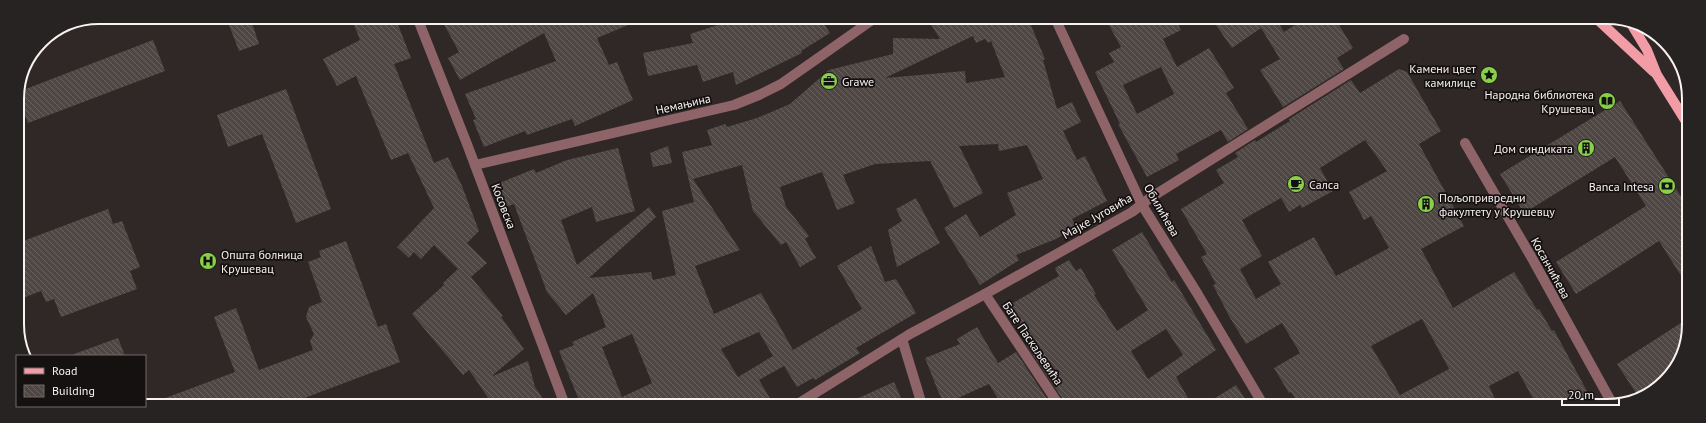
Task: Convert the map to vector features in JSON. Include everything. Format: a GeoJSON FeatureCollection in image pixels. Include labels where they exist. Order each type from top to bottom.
{"type":"FeatureCollection","features":[{"type":"Feature","properties":{"kind":"main road"},"geometry":{"type":"LineString","coordinates":[[1602,24],[1657,75]]}},
{"type":"Feature","properties":{"kind":"main road"},"geometry":{"type":"LineString","coordinates":[[1635,30],[1647,50],[1657,75],[1682,115]]}},
{"type":"Feature","properties":{"kind":"street","name":"Косовска"},"geometry":{"type":"LineString","coordinates":[[420,24],[475,165],[563,399]]}},
{"type":"Feature","properties":{"kind":"street","name":"Немањина"},"geometry":{"type":"LineString","coordinates":[[475,165],[734,105],[759,96],[781,84],[866,24]]}},
{"type":"Feature","properties":{"kind":"street","name":"Обилићева"},"geometry":{"type":"LineString","coordinates":[[1058,24],[1142,205],[1197,293],[1260,399]]}},
{"type":"Feature","properties":{"kind":"street","name":"Мајке Југовића"},"geometry":{"type":"LineString","coordinates":[[806,399],[902,339],[1132,212],[1404,39]]}},
{"type":"Feature","properties":{"kind":"street","name":"Косанчићева"},"geometry":{"type":"LineString","coordinates":[[1465,143],[1533,260],[1609,399]]}},
{"type":"Feature","properties":{"kind":"street","name":"Бате Паскаљевића"},"geometry":{"type":"LineString","coordinates":[[985,294],[1055,399]]}},
{"type":"Feature","properties":{"kind":"street"},"geometry":{"type":"LineString","coordinates":[[902,339],[920,399]]}},
{"type":"Feature","properties":{"kind":"building"},"geometry":{"type":"Polygon","coordinates":[[[229,24],[252,24],[259,44],[239,51],[229,24]]]}},
{"type":"Feature","properties":{"kind":"building"},"geometry":{"type":"Polygon","coordinates":[[[354,24],[398,24],[411,58],[394,64],[434,163],[448,157],[462,186],[479,231],[467,243],[487,263],[471,277],[503,316],[501,317],[524,349],[493,376],[528,361],[535,387],[542,397],[539,399],[489,399],[469,370],[463,375],[412,314],[444,285],[443,283],[458,269],[434,245],[421,259],[414,252],[409,258],[397,247],[434,208],[408,153],[391,160],[356,76],[337,86],[323,59],[360,40],[354,24]]]}},
{"type":"Feature","properties":{"kind":"building"},"geometry":{"type":"Polygon","coordinates":[[[444,24],[631,24],[597,38],[609,65],[617,62],[633,100],[575,126],[572,119],[527,135],[525,131],[484,147],[473,120],[476,119],[465,94],[556,61],[544,33],[460,80],[448,58],[459,52],[444,24]]]}},
{"type":"Feature","properties":{"kind":"building"},"geometry":{"type":"Polygon","coordinates":[[[721,24],[824,24],[830,33],[801,51],[802,53],[736,85],[733,72],[703,82],[697,65],[648,76],[643,53],[693,43],[690,34],[721,24]]]}},
{"type":"Feature","properties":{"kind":"building"},"geometry":{"type":"Polygon","coordinates":[[[931,24],[1030,24],[1045,59],[1043,60],[1057,109],[1072,102],[1081,122],[1063,131],[1077,160],[1085,156],[1107,201],[1072,219],[1076,227],[1056,239],[1016,255],[1019,260],[980,285],[944,228],[966,214],[980,237],[1016,215],[1007,193],[1043,179],[1027,145],[999,151],[998,144],[959,146],[983,193],[954,208],[930,161],[875,164],[843,175],[855,203],[837,210],[822,172],[780,187],[786,207],[809,236],[805,239],[816,258],[800,267],[786,242],[781,245],[753,211],[742,165],[693,179],[740,250],[695,266],[714,314],[761,293],[793,350],[862,309],[837,266],[871,246],[885,282],[896,279],[916,313],[856,348],[860,353],[815,380],[813,378],[797,387],[784,366],[759,380],[770,399],[579,399],[559,351],[574,345],[572,342],[606,327],[593,293],[566,315],[547,292],[514,204],[506,207],[497,184],[534,169],[536,173],[567,160],[618,148],[635,211],[596,222],[592,207],[561,220],[577,265],[649,207],[656,217],[589,278],[651,272],[653,280],[676,275],[662,211],[694,202],[682,152],[712,145],[707,130],[725,124],[727,127],[757,118],[790,104],[829,70],[893,54],[893,38],[940,39],[931,24]],[[973,36],[885,78],[965,71],[966,83],[1005,77],[991,41],[988,43],[985,39],[976,43],[973,36]],[[759,332],[721,349],[738,377],[773,356],[759,332]],[[632,334],[602,347],[622,397],[652,383],[632,334]]]}},
{"type":"Feature","properties":{"kind":"building"},"geometry":{"type":"Polygon","coordinates":[[[1108,24],[1178,24],[1181,30],[1163,39],[1177,67],[1209,48],[1234,88],[1226,93],[1248,129],[1228,142],[1221,130],[1176,154],[1179,160],[1147,177],[1118,124],[1120,124],[1095,72],[1114,62],[1109,53],[1121,47],[1108,24]],[[1161,67],[1123,85],[1137,114],[1174,94],[1161,67]]]}},
{"type":"Feature","properties":{"kind":"building"},"geometry":{"type":"Polygon","coordinates":[[[1215,24],[1279,24],[1284,32],[1297,24],[1339,24],[1353,48],[1337,58],[1344,69],[1283,107],[1260,70],[1280,59],[1261,28],[1232,48],[1215,24]]]}},
{"type":"Feature","properties":{"kind":"building"},"geometry":{"type":"Polygon","coordinates":[[[153,40],[165,71],[28,123],[24,112],[24,90],[153,40]]]}},
{"type":"Feature","properties":{"kind":"building"},"geometry":{"type":"Polygon","coordinates":[[[1399,69],[1407,72],[1441,131],[1419,144],[1464,226],[1421,249],[1453,308],[1514,272],[1537,310],[1539,309],[1552,331],[1554,330],[1591,399],[1533,399],[1518,371],[1489,386],[1495,399],[1296,399],[1291,392],[1289,393],[1274,368],[1300,353],[1282,323],[1246,344],[1213,285],[1216,284],[1201,257],[1207,254],[1181,209],[1224,183],[1216,170],[1238,157],[1235,153],[1290,121],[1289,119],[1351,80],[1360,93],[1399,69]],[[1365,140],[1320,168],[1333,191],[1302,208],[1300,205],[1289,212],[1281,198],[1242,220],[1262,256],[1240,269],[1256,299],[1281,284],[1268,262],[1314,237],[1336,276],[1389,248],[1371,216],[1364,220],[1349,192],[1387,171],[1365,140]],[[1422,319],[1371,346],[1400,395],[1449,369],[1422,319]]]}},
{"type":"Feature","properties":{"kind":"building"},"geometry":{"type":"Polygon","coordinates":[[[286,89],[331,209],[296,223],[262,134],[228,147],[217,115],[286,89]]]}},
{"type":"Feature","properties":{"kind":"building"},"geometry":{"type":"Polygon","coordinates":[[[1620,101],[1682,198],[1682,277],[1659,241],[1576,294],[1556,262],[1646,206],[1615,157],[1524,213],[1500,174],[1620,101]]]}},
{"type":"Feature","properties":{"kind":"building"},"geometry":{"type":"Polygon","coordinates":[[[668,146],[672,163],[653,167],[650,153],[668,146]]]}},
{"type":"Feature","properties":{"kind":"building"},"geometry":{"type":"Polygon","coordinates":[[[916,198],[940,243],[897,267],[888,230],[902,221],[896,209],[916,198]]]}},
{"type":"Feature","properties":{"kind":"building"},"geometry":{"type":"Polygon","coordinates":[[[108,209],[113,224],[122,221],[140,267],[130,271],[137,289],[61,317],[54,299],[46,302],[41,291],[24,298],[24,241],[108,209]]]}},
{"type":"Feature","properties":{"kind":"building"},"geometry":{"type":"Polygon","coordinates":[[[1142,232],[1172,282],[1174,280],[1216,350],[1176,377],[1189,399],[1063,399],[1027,346],[1033,342],[1008,306],[1059,276],[1055,268],[1069,260],[1076,271],[1081,268],[1096,294],[1094,295],[1117,331],[1148,310],[1112,250],[1142,232]],[[1166,329],[1131,351],[1148,379],[1183,355],[1166,329]]]}},
{"type":"Feature","properties":{"kind":"building"},"geometry":{"type":"Polygon","coordinates":[[[346,241],[378,327],[386,324],[400,362],[302,399],[283,399],[282,397],[277,399],[163,399],[235,372],[214,317],[236,308],[259,370],[313,350],[310,341],[314,334],[306,317],[309,307],[322,302],[308,262],[321,257],[319,251],[346,241]]]}},
{"type":"Feature","properties":{"kind":"building"},"geometry":{"type":"Polygon","coordinates":[[[1682,322],[1681,339],[1672,362],[1667,370],[1656,381],[1636,393],[1617,364],[1682,322]]]}},
{"type":"Feature","properties":{"kind":"building"},"geometry":{"type":"Polygon","coordinates":[[[977,327],[998,363],[1016,352],[1047,399],[998,399],[989,384],[958,399],[942,399],[925,358],[960,344],[957,339],[977,327]]]}},
{"type":"Feature","properties":{"kind":"building"},"geometry":{"type":"Polygon","coordinates":[[[118,338],[125,355],[74,355],[118,338]]]}},
{"type":"Feature","properties":{"kind":"building"},"geometry":{"type":"Polygon","coordinates":[[[894,382],[901,399],[856,399],[894,382]]]}},
{"type":"Feature","properties":{"kind":"building"},"geometry":{"type":"Polygon","coordinates":[[[1236,385],[1245,399],[1214,399],[1236,385]]]}},
{"type":"Feature","properties":{"kind":"place","name":"Камени цвет камилице"},"geometry":{"type":"Point","coordinates":[1489,75]}},
{"type":"Feature","properties":{"kind":"place","name":"Grawe"},"geometry":{"type":"Point","coordinates":[829,81]}},
{"type":"Feature","properties":{"kind":"place","name":"Народна библиотека Крушевац"},"geometry":{"type":"Point","coordinates":[1607,101]}},
{"type":"Feature","properties":{"kind":"place","name":"Дом синдиката"},"geometry":{"type":"Point","coordinates":[1586,148]}},
{"type":"Feature","properties":{"kind":"place","name":"Салса"},"geometry":{"type":"Point","coordinates":[1296,184]}},
{"type":"Feature","properties":{"kind":"place","name":"Banca Intesa"},"geometry":{"type":"Point","coordinates":[1667,186]}},
{"type":"Feature","properties":{"kind":"place","name":"Пољопривредни факултету у Крушевцу"},"geometry":{"type":"Point","coordinates":[1426,204]}},
{"type":"Feature","properties":{"kind":"place","name":"Општа болница Крушевац"},"geometry":{"type":"Point","coordinates":[208,261]}}]}
